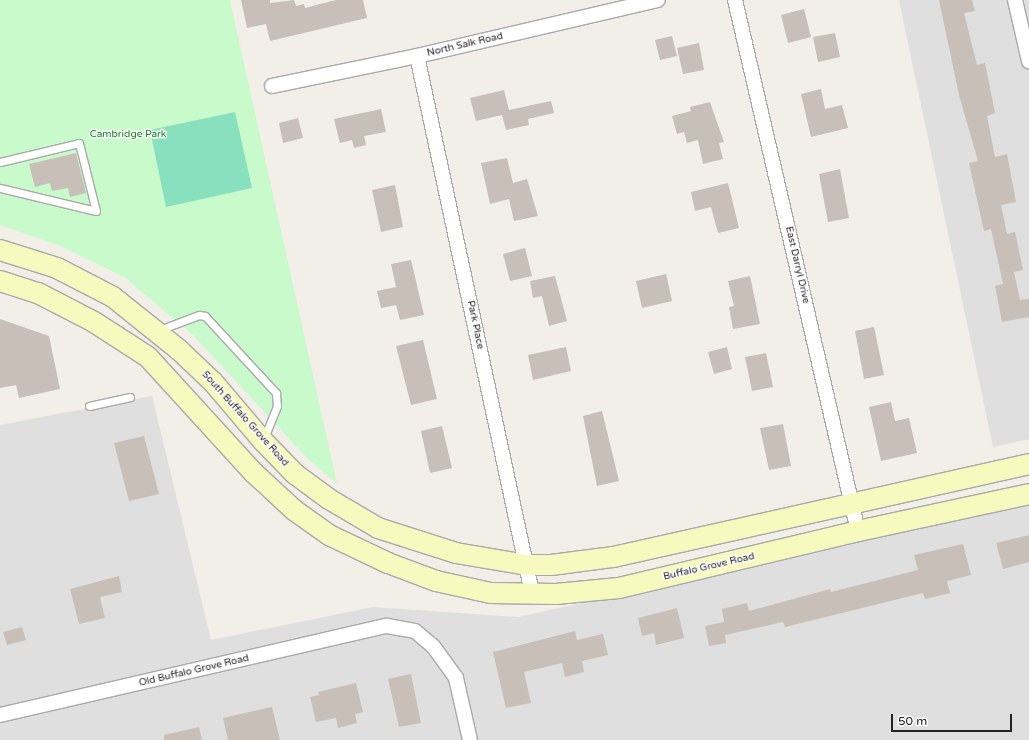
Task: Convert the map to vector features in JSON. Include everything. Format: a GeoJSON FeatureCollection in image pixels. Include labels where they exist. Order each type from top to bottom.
{"type":"FeatureCollection","features":[{"type":"Feature","properties":{"kind":"main road","name":"South Buffalo Grove Road"},"geometry":{"type":"LineString","coordinates":[[0,250],[57,268],[113,297],[156,331],[213,382],[263,441],[295,474],[329,499],[378,528],[456,553],[527,565]]}},
{"type":"Feature","properties":{"kind":"main road","name":"Buffalo Grove Road"},"geometry":{"type":"LineString","coordinates":[[0,281],[38,293],[94,322],[148,357],[254,473],[294,510],[329,535],[388,564],[436,581],[491,593],[532,593],[619,588],[858,531],[1029,494]]}},
{"type":"Feature","properties":{"kind":"main road"},"geometry":{"type":"LineString","coordinates":[[527,565],[551,565],[613,557],[1029,464]]}},
{"type":"Feature","properties":{"kind":"street","name":"North Salk Road"},"geometry":{"type":"LineString","coordinates":[[272,86],[417,56],[658,0]]}},
{"type":"Feature","properties":{"kind":"street","name":"East Darryl Drive"},"geometry":{"type":"LineString","coordinates":[[736,0],[858,531]]}},
{"type":"Feature","properties":{"kind":"street"},"geometry":{"type":"LineString","coordinates":[[1015,0],[1029,62]]}},
{"type":"Feature","properties":{"kind":"street","name":"Park Place"},"geometry":{"type":"LineString","coordinates":[[417,56],[532,593]]}},
{"type":"Feature","properties":{"kind":"street","name":"Old Buffalo Grove Road"},"geometry":{"type":"LineString","coordinates":[[0,715],[387,626],[415,631],[433,646],[456,678],[470,740]]}},
{"type":"Feature","properties":{"kind":"lane"},"geometry":{"type":"LineString","coordinates":[[0,162],[79,143],[96,211],[0,188]]}},
{"type":"Feature","properties":{"kind":"lane"},"geometry":{"type":"LineString","coordinates":[[156,331],[199,315],[205,316],[276,393],[276,406],[263,441]]}},
{"type":"Feature","properties":{"kind":"lane"},"geometry":{"type":"LineString","coordinates":[[89,406],[130,397]]}},
{"type":"Feature","properties":{"kind":"shaded area"},"geometry":{"type":"Polygon","coordinates":[[[899,0],[1029,0],[1029,439],[993,447],[899,0]]]}},
{"type":"Feature","properties":{"kind":"shaded area"},"geometry":{"type":"Polygon","coordinates":[[[152,396],[211,640],[373,607],[519,617],[1029,502],[1029,740],[0,740],[0,425],[152,396]]]}},
{"type":"Feature","properties":{"kind":"green space","name":"Cambridge Park"},"geometry":{"type":"Polygon","coordinates":[[[0,0],[230,0],[337,484],[308,459],[193,335],[124,277],[60,246],[0,225],[0,0]]]}},
{"type":"Feature","properties":{"kind":"green space"},"geometry":{"type":"Polygon","coordinates":[[[235,112],[252,188],[166,207],[150,130],[235,112]]]}},
{"type":"Feature","properties":{"kind":"building"},"geometry":{"type":"Polygon","coordinates":[[[241,0],[270,0],[270,3],[294,0],[296,6],[304,4],[305,8],[336,0],[363,0],[367,18],[270,41],[266,24],[247,28],[241,0]]]}},
{"type":"Feature","properties":{"kind":"building"},"geometry":{"type":"Polygon","coordinates":[[[939,0],[972,0],[975,11],[964,13],[977,65],[985,63],[995,113],[987,116],[995,157],[1007,154],[1016,202],[1001,205],[1007,234],[1015,232],[1023,270],[1014,272],[1020,300],[1029,299],[1029,317],[1002,322],[995,286],[1003,284],[991,229],[984,231],[969,163],[978,161],[959,95],[939,0]]]}},
{"type":"Feature","properties":{"kind":"building"},"geometry":{"type":"Polygon","coordinates":[[[804,9],[811,37],[788,43],[781,15],[804,9]]]}},
{"type":"Feature","properties":{"kind":"building"},"geometry":{"type":"Polygon","coordinates":[[[835,33],[840,57],[818,62],[813,37],[835,33]]]}},
{"type":"Feature","properties":{"kind":"building"},"geometry":{"type":"Polygon","coordinates":[[[672,36],[677,56],[660,60],[655,40],[672,36]]]}},
{"type":"Feature","properties":{"kind":"building"},"geometry":{"type":"Polygon","coordinates":[[[699,43],[704,70],[683,74],[677,48],[699,43]]]}},
{"type":"Feature","properties":{"kind":"building"},"geometry":{"type":"Polygon","coordinates":[[[821,89],[825,109],[842,105],[848,128],[811,137],[801,94],[821,89]]]}},
{"type":"Feature","properties":{"kind":"building"},"geometry":{"type":"Polygon","coordinates":[[[504,90],[509,110],[551,101],[554,113],[528,119],[529,125],[506,130],[502,115],[476,121],[470,98],[504,90]]]}},
{"type":"Feature","properties":{"kind":"building"},"geometry":{"type":"Polygon","coordinates":[[[710,102],[724,142],[719,143],[723,159],[703,164],[698,140],[687,143],[684,132],[677,134],[672,116],[691,111],[690,107],[710,102]]]}},
{"type":"Feature","properties":{"kind":"building"},"geometry":{"type":"Polygon","coordinates":[[[381,109],[386,132],[364,136],[366,145],[354,148],[352,140],[340,143],[334,119],[381,109]]]}},
{"type":"Feature","properties":{"kind":"building"},"geometry":{"type":"Polygon","coordinates":[[[298,118],[303,138],[283,143],[279,123],[298,118]]]}},
{"type":"Feature","properties":{"kind":"building"},"geometry":{"type":"Polygon","coordinates":[[[76,153],[86,193],[70,197],[68,188],[52,191],[50,183],[35,187],[29,164],[76,153]]]}},
{"type":"Feature","properties":{"kind":"building"},"geometry":{"type":"Polygon","coordinates":[[[507,158],[513,183],[527,179],[538,216],[514,221],[509,199],[490,204],[481,163],[507,158]]]}},
{"type":"Feature","properties":{"kind":"building"},"geometry":{"type":"Polygon","coordinates":[[[840,169],[849,218],[828,222],[819,174],[840,169]]]}},
{"type":"Feature","properties":{"kind":"building"},"geometry":{"type":"Polygon","coordinates":[[[728,183],[739,228],[718,233],[711,207],[695,211],[691,192],[728,183]]]}},
{"type":"Feature","properties":{"kind":"building"},"geometry":{"type":"Polygon","coordinates":[[[395,185],[403,227],[381,232],[372,190],[395,185]]]}},
{"type":"Feature","properties":{"kind":"building"},"geometry":{"type":"Polygon","coordinates":[[[525,248],[532,276],[510,281],[503,254],[525,248]]]}},
{"type":"Feature","properties":{"kind":"building"},"geometry":{"type":"Polygon","coordinates":[[[411,260],[424,315],[400,320],[396,305],[381,308],[377,291],[396,287],[391,264],[411,260]]]}},
{"type":"Feature","properties":{"kind":"building"},"geometry":{"type":"Polygon","coordinates":[[[666,274],[672,301],[642,308],[636,281],[666,274]]]}},
{"type":"Feature","properties":{"kind":"building"},"geometry":{"type":"Polygon","coordinates":[[[555,276],[567,321],[549,326],[542,296],[533,298],[530,281],[555,276]]]}},
{"type":"Feature","properties":{"kind":"building"},"geometry":{"type":"Polygon","coordinates":[[[750,276],[760,324],[733,329],[729,307],[734,306],[728,281],[750,276]]]}},
{"type":"Feature","properties":{"kind":"building"},"geometry":{"type":"Polygon","coordinates":[[[0,319],[49,336],[60,389],[19,398],[16,385],[0,388],[0,319]]]}},
{"type":"Feature","properties":{"kind":"building"},"geometry":{"type":"Polygon","coordinates":[[[874,327],[884,375],[864,379],[855,331],[874,327]]]}},
{"type":"Feature","properties":{"kind":"building"},"geometry":{"type":"Polygon","coordinates":[[[423,340],[437,399],[411,405],[396,346],[423,340]]]}},
{"type":"Feature","properties":{"kind":"building"},"geometry":{"type":"Polygon","coordinates":[[[566,347],[571,371],[533,380],[528,355],[566,347]]]}},
{"type":"Feature","properties":{"kind":"building"},"geometry":{"type":"Polygon","coordinates":[[[727,347],[732,369],[714,374],[708,352],[727,347]]]}},
{"type":"Feature","properties":{"kind":"building"},"geometry":{"type":"Polygon","coordinates":[[[766,353],[773,387],[752,391],[745,357],[766,353]]]}},
{"type":"Feature","properties":{"kind":"building"},"geometry":{"type":"Polygon","coordinates":[[[891,402],[895,421],[909,418],[917,453],[881,461],[869,407],[891,402]]]}},
{"type":"Feature","properties":{"kind":"building"},"geometry":{"type":"Polygon","coordinates":[[[602,411],[619,481],[597,486],[583,416],[602,411]]]}},
{"type":"Feature","properties":{"kind":"building"},"geometry":{"type":"Polygon","coordinates":[[[783,424],[791,466],[769,470],[760,428],[783,424]]]}},
{"type":"Feature","properties":{"kind":"building"},"geometry":{"type":"Polygon","coordinates":[[[442,426],[452,468],[430,473],[421,431],[442,426]]]}},
{"type":"Feature","properties":{"kind":"building"},"geometry":{"type":"Polygon","coordinates":[[[144,436],[159,494],[129,501],[114,443],[144,436]]]}},
{"type":"Feature","properties":{"kind":"building"},"geometry":{"type":"Polygon","coordinates":[[[1029,535],[1029,562],[1003,569],[996,543],[1029,535]]]}},
{"type":"Feature","properties":{"kind":"building"},"geometry":{"type":"Polygon","coordinates":[[[963,544],[971,575],[947,581],[950,593],[925,599],[923,593],[785,627],[783,622],[725,635],[726,643],[709,646],[705,626],[724,622],[722,609],[747,603],[749,611],[830,589],[831,592],[918,570],[914,555],[963,544]]]}},
{"type":"Feature","properties":{"kind":"building"},"geometry":{"type":"Polygon","coordinates":[[[119,576],[122,592],[100,597],[105,618],[79,624],[70,589],[119,576]]]}},
{"type":"Feature","properties":{"kind":"building"},"geometry":{"type":"Polygon","coordinates":[[[677,608],[684,638],[656,645],[654,633],[642,636],[638,618],[677,608]]]}},
{"type":"Feature","properties":{"kind":"building"},"geometry":{"type":"Polygon","coordinates":[[[22,627],[26,640],[7,645],[3,632],[22,627]]]}},
{"type":"Feature","properties":{"kind":"building"},"geometry":{"type":"Polygon","coordinates":[[[575,631],[577,640],[603,634],[608,655],[582,661],[584,672],[565,677],[562,663],[524,672],[531,703],[506,708],[493,652],[575,631]]]}},
{"type":"Feature","properties":{"kind":"building"},"geometry":{"type":"Polygon","coordinates":[[[411,674],[421,723],[399,727],[388,679],[411,674]]]}},
{"type":"Feature","properties":{"kind":"building"},"geometry":{"type":"Polygon","coordinates":[[[356,683],[363,712],[355,714],[357,723],[338,728],[336,718],[316,722],[310,697],[319,695],[318,692],[356,683]]]}},
{"type":"Feature","properties":{"kind":"building"},"geometry":{"type":"Polygon","coordinates":[[[272,707],[280,740],[228,740],[223,718],[272,707]]]}},
{"type":"Feature","properties":{"kind":"building"},"geometry":{"type":"Polygon","coordinates":[[[199,727],[202,740],[164,740],[164,735],[199,727]]]}}]}
